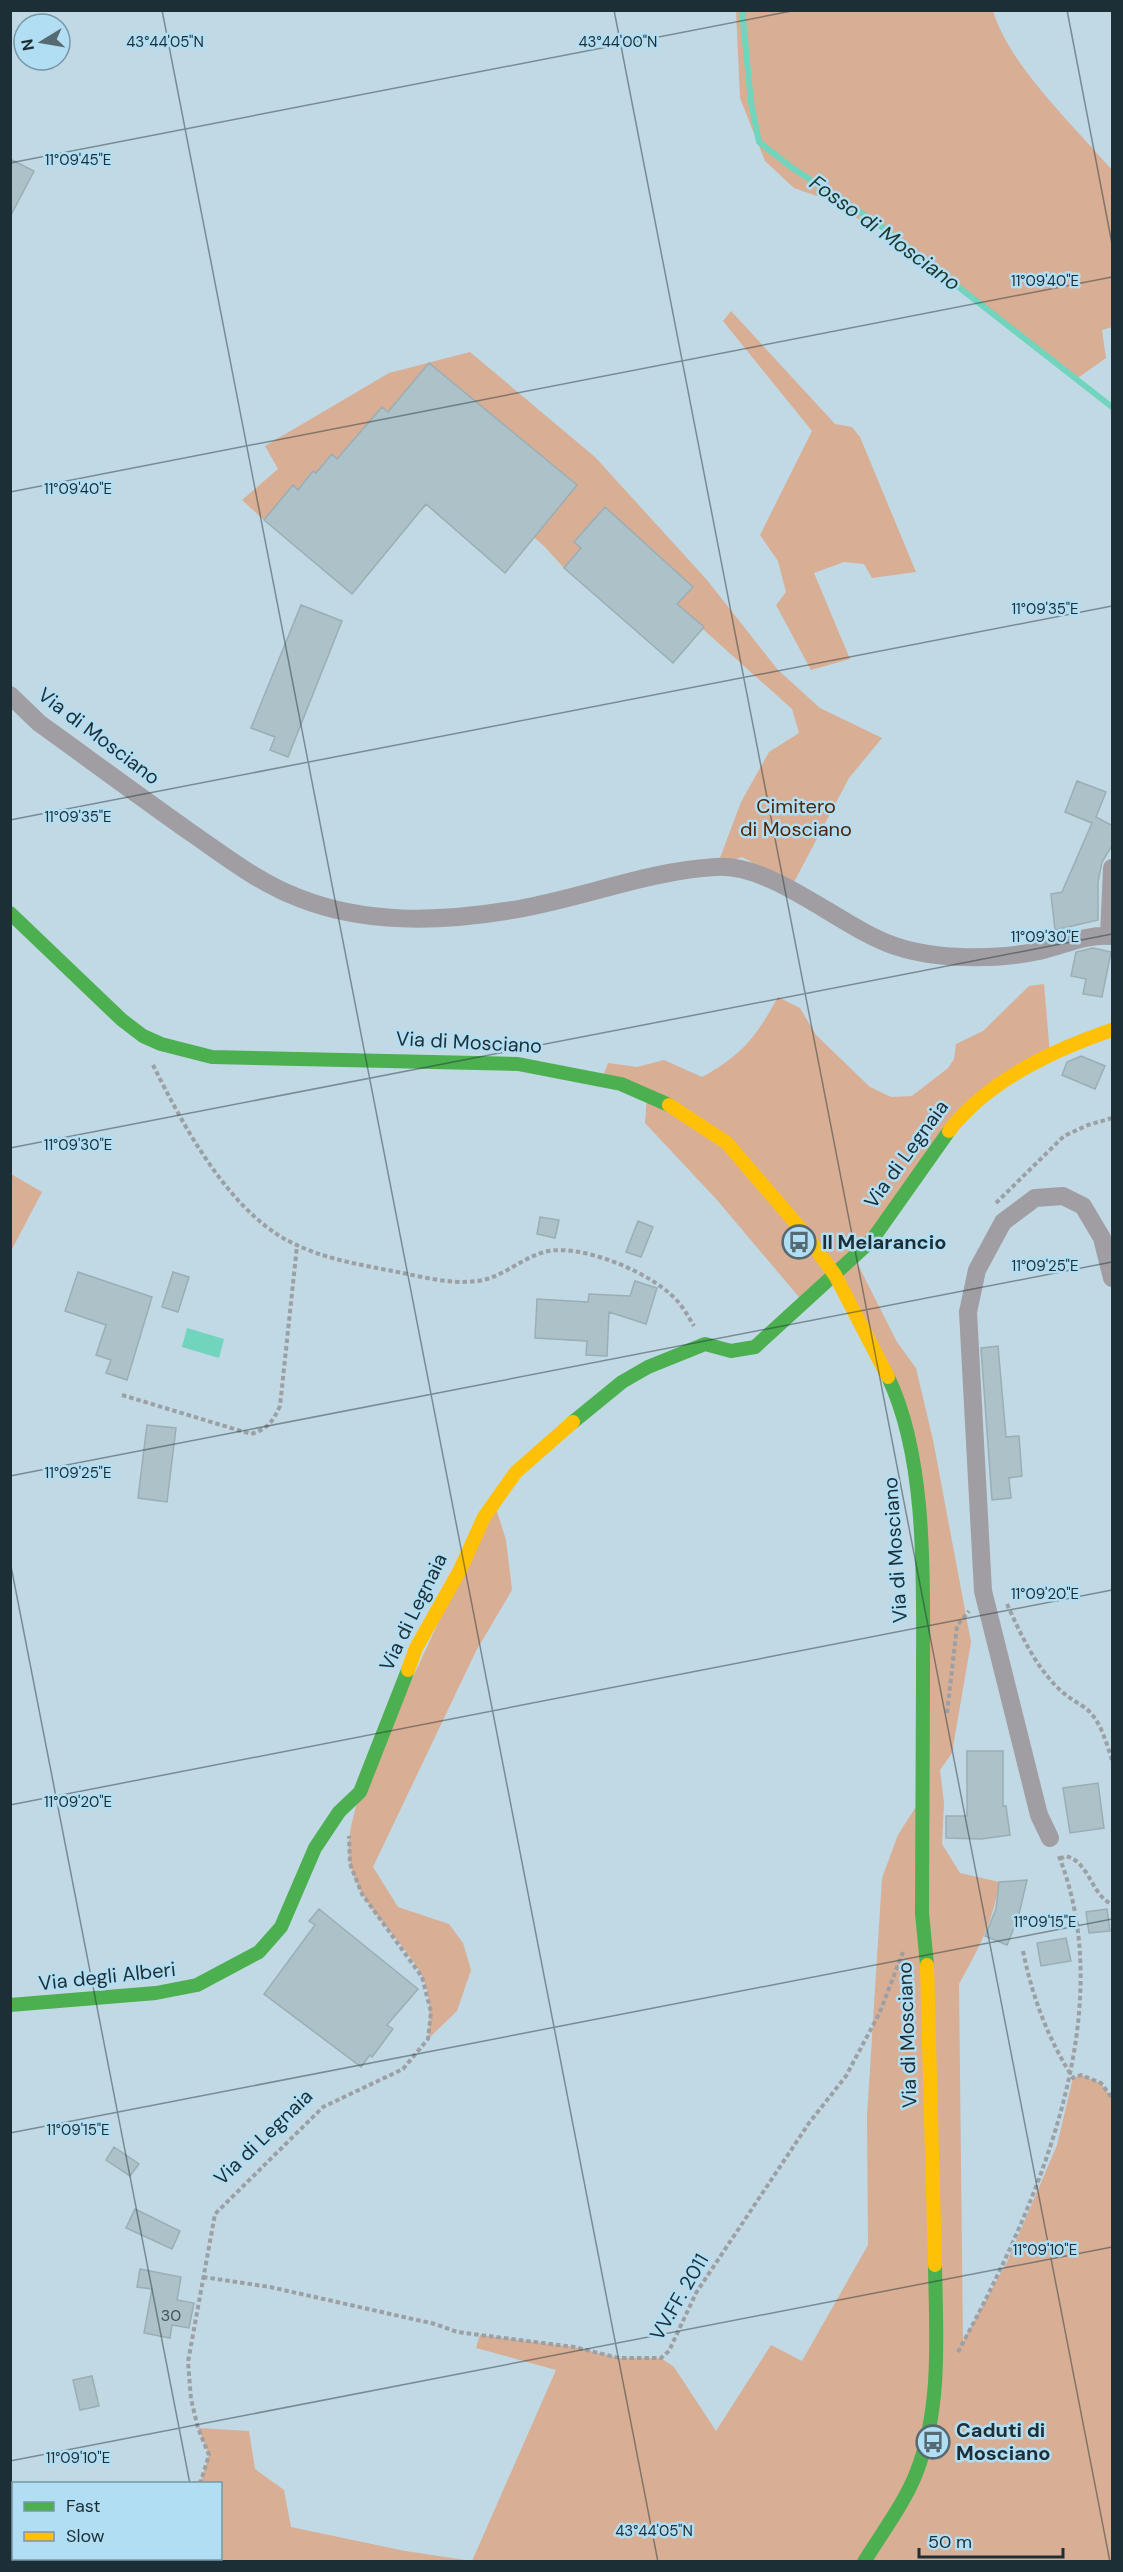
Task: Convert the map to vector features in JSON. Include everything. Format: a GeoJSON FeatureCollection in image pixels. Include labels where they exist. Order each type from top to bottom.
{"type":"FeatureCollection","features":[{"type":"Feature","properties":{"kind":"main road","name":"Via di Mosciano"},"geometry":{"type":"LineString","coordinates":[[10,913],[51,955],[122,1020],[143,1036],[161,1044],[212,1057],[518,1064],[621,1084],[659,1100],[727,1143],[780,1202],[835,1275],[859,1317],[899,1400],[918,1494],[923,1582],[922,1881],[933,2115],[936,2349],[930,2429],[917,2472],[864,2562]]}},
{"type":"Feature","properties":{"kind":"main road","name":"Via di Legnaia"},"geometry":{"type":"LineString","coordinates":[[360,1792],[416,1648],[460,1570],[484,1517],[516,1472],[548,1442],[622,1382],[648,1367],[705,1344],[731,1351],[755,1347],[872,1240],[921,1167],[964,1111],[1034,1062],[1067,1045],[1113,1030]]}},
{"type":"Feature","properties":{"kind":"main road","name":"Via degli Alberi"},"geometry":{"type":"LineString","coordinates":[[10,2005],[71,1998],[156,1993],[197,1985],[260,1952],[281,1927],[315,1848],[339,1812],[360,1792]]}},
{"type":"Feature","properties":{"kind":"street","name":"Via di Mosciano"},"geometry":{"type":"LineString","coordinates":[[10,695],[39,723],[252,875],[299,898],[349,913],[393,919],[441,919],[509,911],[641,879],[717,866],[741,868],[771,881],[852,924],[867,935],[898,947],[964,958],[1036,951],[1087,937],[1111,936]]}},
{"type":"Feature","properties":{"kind":"street"},"geometry":{"type":"LineString","coordinates":[[1111,936],[1113,868]]}},
{"type":"Feature","properties":{"kind":"street"},"geometry":{"type":"LineString","coordinates":[[1050,1838],[1039,1815],[983,1591],[968,1321],[977,1270],[1003,1222],[1035,1198],[1063,1196],[1083,1206],[1102,1238],[1113,1278]]}},
{"type":"Feature","properties":{"kind":"path"},"geometry":{"type":"LineString","coordinates":[[143,1036],[150,1059],[176,1109],[228,1187],[260,1222],[297,1246],[331,1258],[435,1280],[475,1281],[494,1278],[527,1258],[563,1249],[601,1258],[633,1268],[678,1301],[705,1344]]}},
{"type":"Feature","properties":{"kind":"path"},"geometry":{"type":"LineString","coordinates":[[122,1395],[251,1434],[263,1430],[272,1423],[280,1406],[297,1246]]}},
{"type":"Feature","properties":{"kind":"path"},"geometry":{"type":"LineString","coordinates":[[983,1591],[1006,1604],[1025,1646],[1054,1684],[1070,1700],[1086,1708],[1103,1732],[1113,1760]]}},
{"type":"Feature","properties":{"kind":"path","name":"Via di Legnaia"},"geometry":{"type":"LineString","coordinates":[[201,2482],[209,2455],[198,2428],[191,2398],[188,2362],[215,2214],[323,2107],[403,2069],[428,2039],[431,2012],[422,1977],[362,1894],[350,1864],[349,1835]]}},
{"type":"Feature","properties":{"kind":"path"},"geometry":{"type":"LineString","coordinates":[[1050,1838],[1080,1909],[1083,1928]]}},
{"type":"Feature","properties":{"kind":"path"},"geometry":{"type":"LineString","coordinates":[[1060,1859],[1065,1856],[1079,1862],[1087,1876],[1111,1905],[1113,1904]]}},
{"type":"Feature","properties":{"kind":"path","name":"VV.FF. 2011"},"geometry":{"type":"LineString","coordinates":[[203,2277],[281,2289],[435,2324],[457,2332],[526,2339],[619,2358],[660,2358],[669,2351],[696,2293],[809,2123],[846,2076],[880,2012],[904,1948]]}},
{"type":"Feature","properties":{"kind":"path"},"geometry":{"type":"LineString","coordinates":[[1023,1951],[1029,1981],[1055,2049],[1073,2078]]}},
{"type":"Feature","properties":{"kind":"path"},"geometry":{"type":"LineString","coordinates":[[953,2361],[1007,2262],[1057,2145],[1083,2040]]}},
{"type":"Feature","properties":{"kind":"path"},"geometry":{"type":"LineString","coordinates":[[1073,2078],[1081,2075],[1101,2084],[1113,2097]]}},
{"type":"Feature","properties":{"kind":"green space"},"geometry":{"type":"Polygon","coordinates":[[[736,11],[993,11],[1001,32],[1028,74],[1112,170],[1112,327],[1102,330],[1106,358],[1075,380],[878,224],[858,219],[837,203],[794,188],[765,161],[740,98],[736,11]]]}},
{"type":"Feature","properties":{"kind":"green space"},"geometry":{"type":"Polygon","coordinates":[[[731,311],[835,424],[852,427],[860,437],[916,572],[872,578],[864,564],[844,562],[814,573],[850,659],[811,670],[776,605],[786,592],[778,561],[760,535],[812,431],[723,321],[731,311]]]}},
{"type":"Feature","properties":{"kind":"green space","name":"Cimitero di Mosciano"},"geometry":{"type":"Polygon","coordinates":[[[470,352],[595,457],[707,580],[778,670],[820,708],[882,738],[849,778],[793,884],[742,857],[717,866],[741,802],[769,752],[799,733],[792,709],[588,526],[574,541],[581,548],[564,568],[544,546],[382,407],[353,442],[427,505],[422,510],[347,450],[338,460],[320,468],[402,534],[396,539],[313,471],[300,486],[383,555],[381,559],[293,486],[264,520],[242,500],[278,469],[265,446],[389,373],[470,352]],[[429,363],[395,405],[577,485],[429,363]]]}},
{"type":"Feature","properties":{"kind":"green space"},"geometry":{"type":"Polygon","coordinates":[[[1044,984],[1050,1054],[964,1111],[854,1257],[897,1342],[916,1368],[933,1440],[971,1642],[952,1753],[940,1770],[944,1803],[942,1844],[960,1873],[999,1882],[989,1922],[979,1947],[959,1984],[963,2341],[1007,2262],[1057,2145],[1073,2078],[1081,2075],[1101,2083],[1112,2098],[1112,2561],[117,2562],[120,2560],[222,2560],[222,2482],[190,2482],[201,2480],[209,2455],[198,2428],[249,2431],[255,2469],[284,2490],[291,2527],[405,2551],[472,2561],[556,2370],[476,2348],[480,2335],[574,2347],[619,2358],[661,2358],[674,2367],[716,2431],[771,2345],[802,2361],[868,2245],[867,2116],[882,1878],[898,1835],[922,1797],[923,1582],[899,1400],[835,1275],[804,1303],[717,1200],[645,1123],[647,1095],[602,1079],[608,1063],[637,1067],[664,1060],[702,1077],[728,1061],[747,1044],[778,997],[800,1008],[816,1035],[870,1087],[891,1097],[912,1096],[948,1068],[954,1059],[956,1044],[983,1031],[1029,986],[1044,984]]]}},
{"type":"Feature","properties":{"kind":"green space"},"geometry":{"type":"Polygon","coordinates":[[[11,1174],[42,1192],[11,1251],[11,1174]]]}},
{"type":"Feature","properties":{"kind":"green space"},"geometry":{"type":"Polygon","coordinates":[[[494,1502],[506,1540],[512,1590],[476,1651],[373,1867],[398,1907],[449,1924],[463,1943],[471,1970],[457,2011],[428,2039],[429,2007],[425,1983],[414,1962],[372,1908],[355,1880],[350,1864],[349,1837],[360,1792],[494,1502]]]}},
{"type":"Feature","properties":{"kind":"shaded area"},"geometry":{"type":"Polygon","coordinates":[[[187,1328],[224,1339],[219,1358],[182,1347],[187,1328]]]}},
{"type":"Feature","properties":{"kind":"building"},"geometry":{"type":"Polygon","coordinates":[[[10,159],[34,171],[10,217],[10,159]]]}},
{"type":"Feature","properties":{"kind":"building"},"geometry":{"type":"Polygon","coordinates":[[[429,363],[577,485],[505,573],[426,504],[352,594],[264,520],[293,485],[298,490],[313,471],[316,473],[332,454],[337,459],[382,407],[388,412],[429,363]]]}},
{"type":"Feature","properties":{"kind":"building"},"geometry":{"type":"Polygon","coordinates":[[[605,507],[693,587],[677,604],[704,627],[673,663],[564,568],[581,548],[574,542],[605,507]]]}},
{"type":"Feature","properties":{"kind":"building"},"geometry":{"type":"Polygon","coordinates":[[[301,605],[342,621],[288,757],[270,750],[275,737],[251,728],[301,605]]]}},
{"type":"Feature","properties":{"kind":"building"},"geometry":{"type":"Polygon","coordinates":[[[1077,781],[1106,792],[1096,817],[1113,826],[1113,844],[1102,862],[1098,882],[1098,920],[1055,930],[1051,894],[1062,892],[1092,823],[1065,812],[1077,781]]]}},
{"type":"Feature","properties":{"kind":"building"},"geometry":{"type":"Polygon","coordinates":[[[1093,948],[1111,952],[1102,997],[1083,994],[1086,979],[1071,976],[1076,952],[1093,948]]]}},
{"type":"Feature","properties":{"kind":"building"},"geometry":{"type":"Polygon","coordinates":[[[1081,1056],[1105,1066],[1095,1089],[1062,1075],[1067,1062],[1081,1056]]]}},
{"type":"Feature","properties":{"kind":"building"},"geometry":{"type":"Polygon","coordinates":[[[540,1217],[559,1220],[555,1238],[537,1234],[540,1217]]]}},
{"type":"Feature","properties":{"kind":"building"},"geometry":{"type":"Polygon","coordinates":[[[638,1221],[653,1227],[641,1257],[626,1252],[638,1221]]]}},
{"type":"Feature","properties":{"kind":"building"},"geometry":{"type":"Polygon","coordinates":[[[78,1272],[152,1297],[127,1380],[106,1373],[111,1360],[96,1355],[106,1325],[65,1311],[78,1272]]]}},
{"type":"Feature","properties":{"kind":"building"},"geometry":{"type":"Polygon","coordinates":[[[173,1272],[189,1277],[178,1312],[162,1307],[173,1272]]]}},
{"type":"Feature","properties":{"kind":"building"},"geometry":{"type":"Polygon","coordinates":[[[635,1281],[657,1288],[646,1324],[609,1312],[607,1356],[586,1355],[587,1341],[535,1338],[537,1299],[588,1302],[589,1294],[630,1296],[635,1281]]]}},
{"type":"Feature","properties":{"kind":"building"},"geometry":{"type":"Polygon","coordinates":[[[998,1346],[1006,1437],[1019,1436],[1022,1476],[1009,1478],[1011,1498],[992,1500],[981,1348],[998,1346]]]}},
{"type":"Feature","properties":{"kind":"building"},"geometry":{"type":"Polygon","coordinates":[[[147,1425],[176,1428],[167,1502],[138,1498],[147,1425]]]}},
{"type":"Feature","properties":{"kind":"building"},"geometry":{"type":"Polygon","coordinates":[[[967,1751],[1003,1751],[1003,1806],[1006,1806],[1010,1835],[981,1839],[946,1838],[946,1816],[967,1816],[967,1751]]]}},
{"type":"Feature","properties":{"kind":"building"},"geometry":{"type":"Polygon","coordinates":[[[1098,1783],[1104,1828],[1070,1833],[1063,1788],[1098,1783]]]}},
{"type":"Feature","properties":{"kind":"building"},"geometry":{"type":"Polygon","coordinates":[[[1027,1880],[1018,1918],[1007,1945],[985,1936],[996,1909],[999,1882],[1027,1880]]]}},
{"type":"Feature","properties":{"kind":"building"},"geometry":{"type":"Polygon","coordinates":[[[319,1909],[418,1989],[387,2025],[393,2029],[372,2057],[370,2055],[361,2067],[264,1994],[315,1925],[309,1921],[319,1909]]]}},
{"type":"Feature","properties":{"kind":"building"},"geometry":{"type":"Polygon","coordinates":[[[1107,1909],[1110,1931],[1089,1933],[1086,1912],[1107,1909]]]}},
{"type":"Feature","properties":{"kind":"building"},"geometry":{"type":"Polygon","coordinates":[[[1066,1938],[1071,1961],[1041,1966],[1037,1943],[1066,1938]]]}},
{"type":"Feature","properties":{"kind":"building"},"geometry":{"type":"Polygon","coordinates":[[[114,2147],[139,2164],[130,2176],[106,2160],[114,2147]]]}},
{"type":"Feature","properties":{"kind":"building"},"geometry":{"type":"Polygon","coordinates":[[[135,2209],[180,2231],[172,2249],[126,2228],[135,2209]]]}},
{"type":"Feature","properties":{"kind":"building"},"geometry":{"type":"Polygon","coordinates":[[[140,2269],[181,2277],[177,2300],[194,2303],[189,2328],[172,2325],[170,2338],[144,2333],[152,2289],[137,2287],[140,2269]]]}},
{"type":"Feature","properties":{"kind":"building"},"geometry":{"type":"Polygon","coordinates":[[[92,2376],[99,2406],[80,2410],[73,2380],[92,2376]]]}},
{"type":"Feature","properties":{"kind":"waterway","name":"Fosso di Mosciano"},"geometry":{"type":"LineString","coordinates":[[742,10],[751,102],[759,142],[791,167],[878,224],[1112,407]]}},
{"type":"Feature","properties":{"kind":"traffic: fast"},"geometry":{"type":"LineString","coordinates":[[10,913],[122,1020],[143,1036],[161,1044],[212,1057],[518,1064],[621,1084],[669,1105]]}},
{"type":"Feature","properties":{"kind":"traffic: fast"},"geometry":{"type":"LineString","coordinates":[[573,1422],[622,1382],[648,1367],[705,1344],[731,1351],[755,1347],[872,1240],[949,1131]]}},
{"type":"Feature","properties":{"kind":"traffic: fast"},"geometry":{"type":"LineString","coordinates":[[888,1377],[901,1410],[910,1446],[917,1484],[920,1524],[923,1603],[922,1913],[927,1965]]}},
{"type":"Feature","properties":{"kind":"traffic: fast"},"geometry":{"type":"LineString","coordinates":[[10,2005],[156,1993],[197,1985],[259,1952],[281,1927],[315,1848],[339,1812],[360,1792],[408,1670]]}},
{"type":"Feature","properties":{"kind":"traffic: fast"},"geometry":{"type":"LineString","coordinates":[[864,2562],[906,2494],[925,2447],[936,2369],[935,2265]]}},
{"type":"Feature","properties":{"kind":"traffic: slow"},"geometry":{"type":"LineString","coordinates":[[949,1131],[964,1113],[1002,1082],[1067,1047],[1112,1030]]}},
{"type":"Feature","properties":{"kind":"traffic: slow"},"geometry":{"type":"LineString","coordinates":[[669,1105],[727,1143],[805,1234],[835,1275],[888,1377]]}},
{"type":"Feature","properties":{"kind":"traffic: slow"},"geometry":{"type":"LineString","coordinates":[[408,1670],[416,1648],[460,1570],[484,1517],[516,1472],[573,1422]]}},
{"type":"Feature","properties":{"kind":"traffic: slow"},"geometry":{"type":"LineString","coordinates":[[927,1965],[935,2265]]}},
{"type":"Feature","properties":{"kind":"place","name":"Il Melarancio"},"geometry":{"type":"Point","coordinates":[799,1242]}},
{"type":"Feature","properties":{"kind":"place","name":"Caduti di Mosciano"},"geometry":{"type":"Point","coordinates":[933,2442]}}]}
